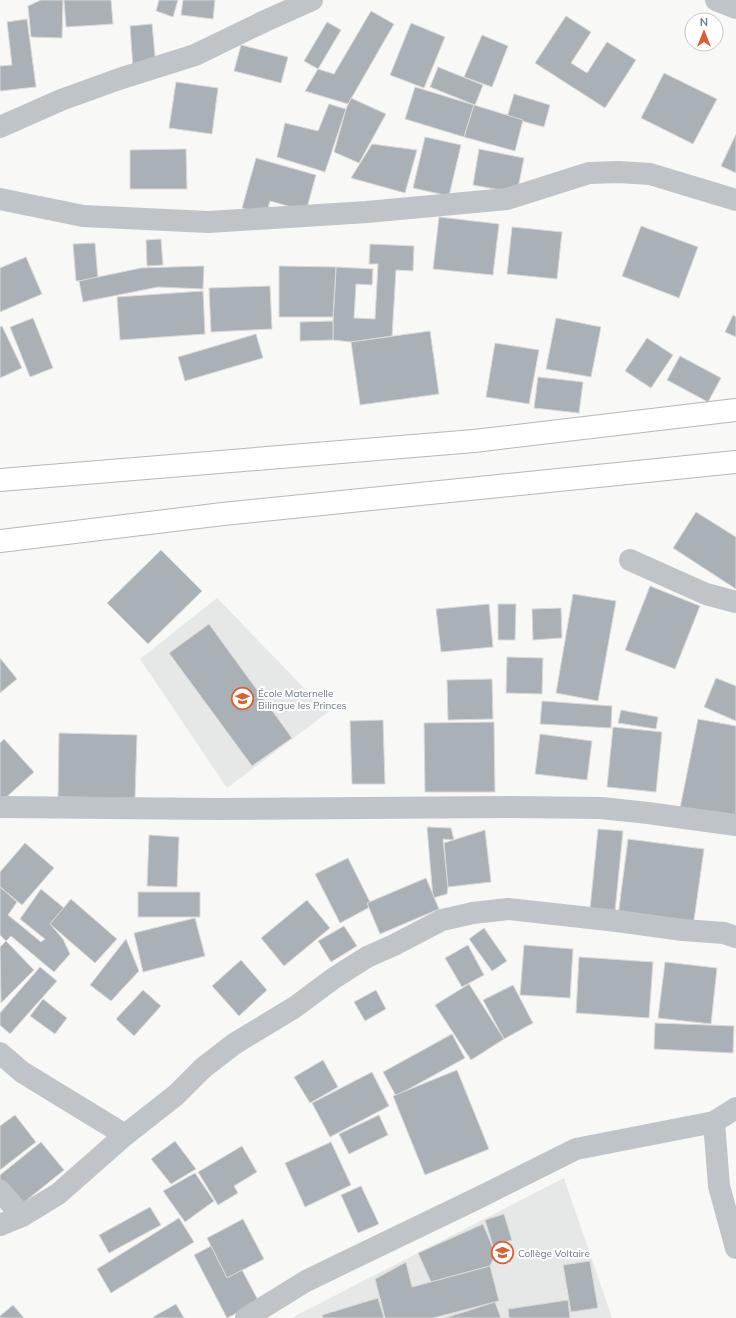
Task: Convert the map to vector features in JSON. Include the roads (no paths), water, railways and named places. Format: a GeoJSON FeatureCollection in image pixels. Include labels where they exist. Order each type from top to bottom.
{"type":"FeatureCollection","features":[{"type":"Feature","properties":{"kind":"main road"},"geometry":{"type":"LineString","coordinates":[[0,480],[474,441],[736,410]]}},
{"type":"Feature","properties":{"kind":"main road"},"geometry":{"type":"LineString","coordinates":[[0,541],[223,514],[736,462]]}},
{"type":"Feature","properties":{"kind":"street"},"geometry":{"type":"LineString","coordinates":[[0,127],[61,100],[195,54],[312,0]]}},
{"type":"Feature","properties":{"kind":"street"},"geometry":{"type":"LineString","coordinates":[[716,0],[736,8]]}},
{"type":"Feature","properties":{"kind":"street"},"geometry":{"type":"LineString","coordinates":[[0,198],[83,216],[208,222],[367,212],[507,199],[589,173],[619,172],[650,174],[736,200]]}},
{"type":"Feature","properties":{"kind":"street"},"geometry":{"type":"LineString","coordinates":[[630,560],[706,594],[736,602]]}},
{"type":"Feature","properties":{"kind":"street"},"geometry":{"type":"LineString","coordinates":[[0,807],[227,809],[511,807],[601,808],[736,825]]}},
{"type":"Feature","properties":{"kind":"street"},"geometry":{"type":"LineString","coordinates":[[0,1226],[22,1216],[58,1194],[125,1135],[176,1095],[203,1068],[234,1044],[295,1007],[334,978],[367,957],[442,920],[473,913],[508,909],[617,920],[683,930],[724,934],[736,937]]}},
{"type":"Feature","properties":{"kind":"street"},"geometry":{"type":"LineString","coordinates":[[0,1053],[22,1072],[125,1135]]}},
{"type":"Feature","properties":{"kind":"street"},"geometry":{"type":"LineString","coordinates":[[246,1318],[306,1281],[576,1149],[714,1122],[736,1108]]}},
{"type":"Feature","properties":{"kind":"street"},"geometry":{"type":"LineString","coordinates":[[714,1122],[736,1127]]}},
{"type":"Feature","properties":{"kind":"street"},"geometry":{"type":"LineString","coordinates":[[714,1122],[719,1186],[736,1248]]}},
{"type":"Feature","properties":{"kind":"street"},"geometry":{"type":"LineString","coordinates":[[0,1191],[22,1216]]}},
{"type":"Feature","properties":{"kind":"place","name":"École Maternelle Bilingue les Princes"},"geometry":{"type":"Point","coordinates":[242,699]}},
{"type":"Feature","properties":{"kind":"place","name":"Collège Voltaire"},"geometry":{"type":"Point","coordinates":[503,1253]}}]}
